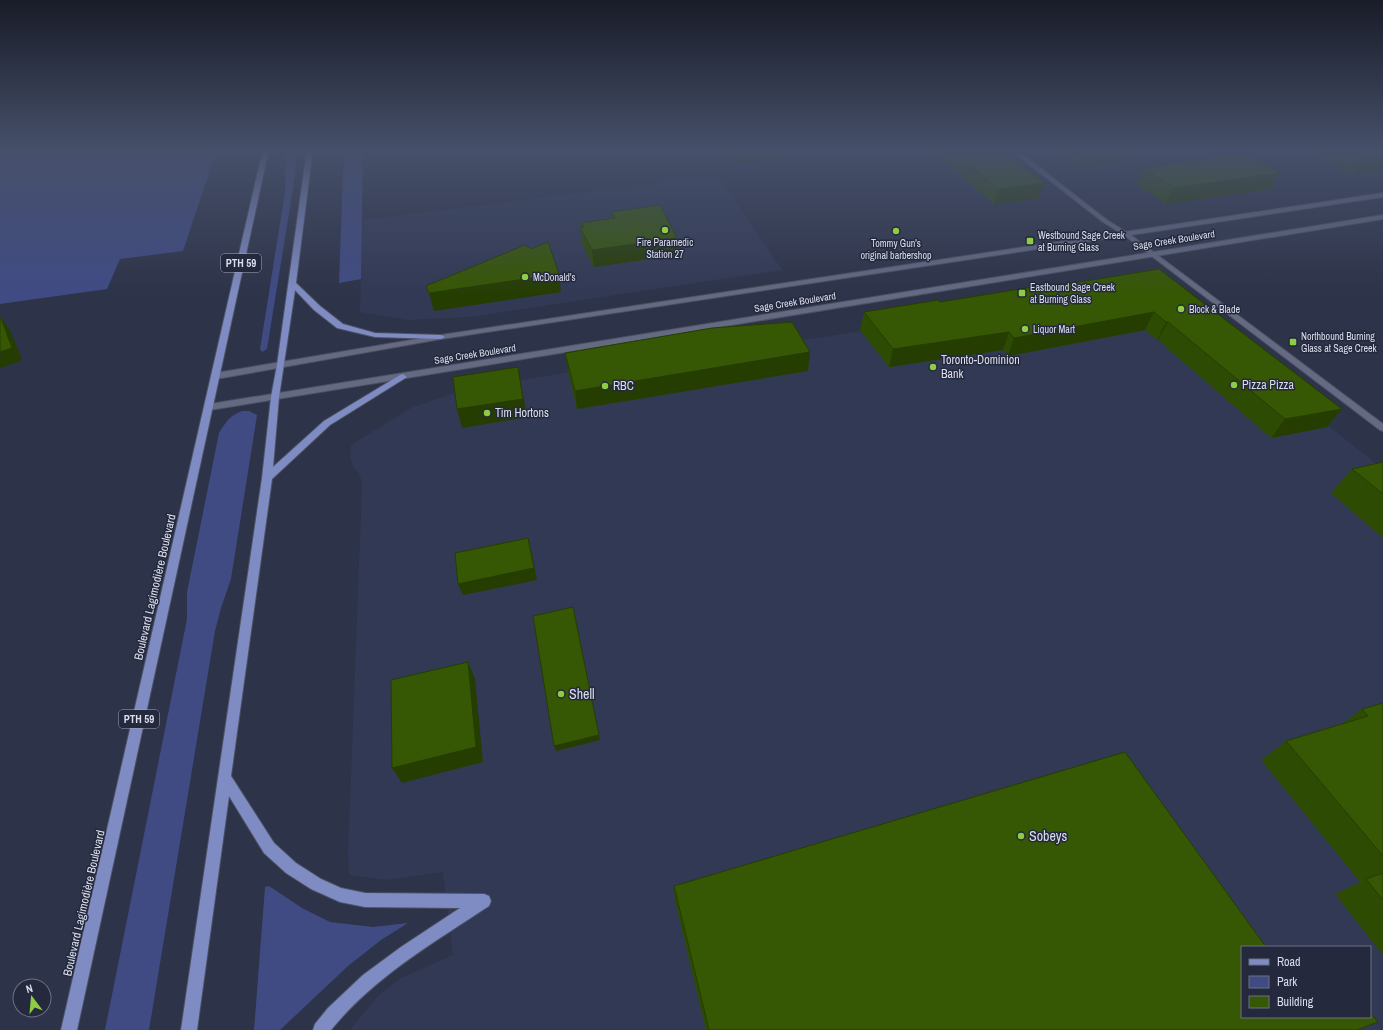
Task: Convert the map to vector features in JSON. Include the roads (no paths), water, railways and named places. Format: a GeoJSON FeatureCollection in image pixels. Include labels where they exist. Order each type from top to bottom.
{"type":"FeatureCollection","features":[{"type":"Feature","properties":{"kind":"main road","name":"Boulevard Lagimodière Boulevard"},"geometry":{"type":"LineString","coordinates":[[69,1030],[210,407],[255,197]]}},
{"type":"Feature","properties":{"kind":"main road"},"geometry":{"type":"LineString","coordinates":[[189,1030],[267,478],[275,396],[281,365],[303,197]]}},
{"type":"Feature","properties":{"kind":"main road"},"geometry":{"type":"LineString","coordinates":[[292,282],[317,308],[340,326],[375,335],[441,337]]}},
{"type":"Feature","properties":{"kind":"main road"},"geometry":{"type":"LineString","coordinates":[[267,478],[327,423],[403,377]]}},
{"type":"Feature","properties":{"kind":"main road"},"geometry":{"type":"LineString","coordinates":[[225,778],[269,848],[291,868],[316,884],[340,895],[365,900],[484,900],[406,952],[368,980],[334,1014],[321,1030]]}},
{"type":"Feature","properties":{"kind":"street"},"geometry":{"type":"LineString","coordinates":[[1074,197],[1105,221],[1126,234],[1383,428]]}},
{"type":"Feature","properties":{"kind":"street","name":"Sage Creek Boulevard"},"geometry":{"type":"LineString","coordinates":[[216,376],[441,337],[1369,197]]}},
{"type":"Feature","properties":{"kind":"street","name":"Sage Creek Boulevard"},"geometry":{"type":"LineString","coordinates":[[210,407],[403,377],[1383,217]]}},
{"type":"Feature","properties":{"kind":"place","name":"Fire Paramedic Station 27"},"geometry":{"type":"Point","coordinates":[665,230]}},
{"type":"Feature","properties":{"kind":"place","name":"Tommy Gun's original barbershop"},"geometry":{"type":"Point","coordinates":[896,231]}},
{"type":"Feature","properties":{"kind":"place","name":"Westbound Sage Creek at Burning Glass"},"geometry":{"type":"Point","coordinates":[1030,241]}},
{"type":"Feature","properties":{"kind":"place","name":"McDonald's"},"geometry":{"type":"Point","coordinates":[525,277]}},
{"type":"Feature","properties":{"kind":"place","name":"Eastbound Sage Creek at Burning Glass"},"geometry":{"type":"Point","coordinates":[1022,293]}},
{"type":"Feature","properties":{"kind":"place","name":"Block & Blade"},"geometry":{"type":"Point","coordinates":[1181,309]}},
{"type":"Feature","properties":{"kind":"place","name":"Liquor Mart"},"geometry":{"type":"Point","coordinates":[1025,329]}},
{"type":"Feature","properties":{"kind":"place","name":"Northbound Burning Glass at Sage Creek"},"geometry":{"type":"Point","coordinates":[1293,342]}},
{"type":"Feature","properties":{"kind":"place","name":"Toronto-Dominion Bank"},"geometry":{"type":"Point","coordinates":[933,367]}},
{"type":"Feature","properties":{"kind":"place","name":"Pizza Pizza"},"geometry":{"type":"Point","coordinates":[1234,385]}},
{"type":"Feature","properties":{"kind":"place","name":"RBC"},"geometry":{"type":"Point","coordinates":[605,386]}},
{"type":"Feature","properties":{"kind":"place","name":"Tim Hortons"},"geometry":{"type":"Point","coordinates":[487,413]}},
{"type":"Feature","properties":{"kind":"place","name":"Shell"},"geometry":{"type":"Point","coordinates":[561,694]}},
{"type":"Feature","properties":{"kind":"place","name":"Sobeys"},"geometry":{"type":"Point","coordinates":[1021,836]}}]}
